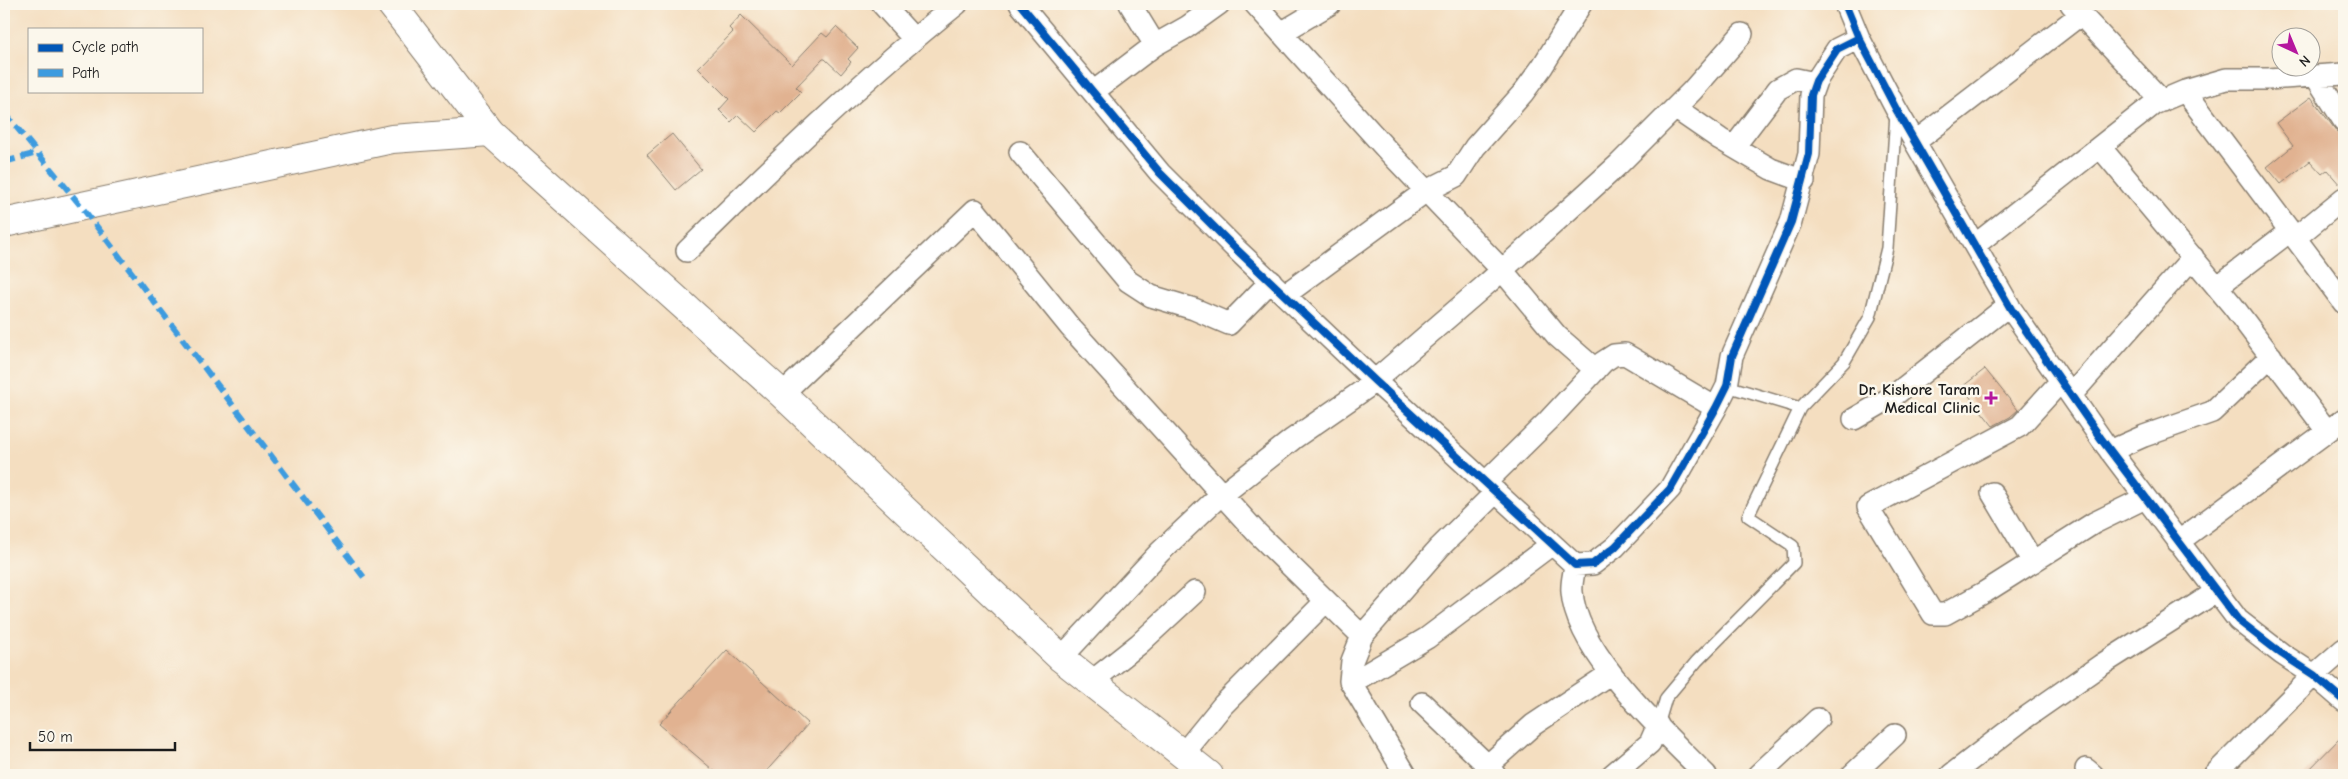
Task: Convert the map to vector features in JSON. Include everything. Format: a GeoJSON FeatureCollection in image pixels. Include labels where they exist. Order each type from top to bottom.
{"type":"FeatureCollection","features":[{"type":"Feature","properties":{"kind":"main road"},"geometry":{"type":"LineString","coordinates":[[391,4],[490,132],[782,394],[1061,658],[1209,775]]}},
{"type":"Feature","properties":{"kind":"main road"},"geometry":{"type":"LineString","coordinates":[[4,223],[392,139],[490,132]]}},
{"type":"Feature","properties":{"kind":"street"},"geometry":{"type":"LineString","coordinates":[[882,4],[914,39]]}},
{"type":"Feature","properties":{"kind":"street"},"geometry":{"type":"LineString","coordinates":[[687,251],[790,148],[914,39],[957,4]]}},
{"type":"Feature","properties":{"kind":"street"},"geometry":{"type":"LineString","coordinates":[[1020,4],[1160,173],[1235,248],[1375,381],[1575,565],[1593,564],[1615,548],[1670,490],[1716,408],[1727,386],[1732,356],[1791,222],[1804,181],[1809,154],[1811,95],[1815,83],[1837,49],[1859,38]]}},
{"type":"Feature","properties":{"kind":"street"},"geometry":{"type":"LineString","coordinates":[[1130,4],[1155,45]]}},
{"type":"Feature","properties":{"kind":"street"},"geometry":{"type":"LineString","coordinates":[[1093,92],[1155,45],[1187,27],[1219,4]]}},
{"type":"Feature","properties":{"kind":"street"},"geometry":{"type":"LineString","coordinates":[[1255,4],[1426,191],[1502,270],[1557,336],[1596,370]]}},
{"type":"Feature","properties":{"kind":"street"},"geometry":{"type":"LineString","coordinates":[[1281,33],[1330,4]]}},
{"type":"Feature","properties":{"kind":"street"},"geometry":{"type":"LineString","coordinates":[[1020,152],[1128,281],[1151,296],[1194,309],[1229,324],[1278,287],[1426,191],[1456,176],[1475,147],[1523,93],[1542,67],[1581,4]]}},
{"type":"Feature","properties":{"kind":"street"},"geometry":{"type":"LineString","coordinates":[[1845,4],[1859,38],[1896,109],[2009,305],[2110,451],[2238,620],[2282,654],[2314,674],[2344,701]]}},
{"type":"Feature","properties":{"kind":"street"},"geometry":{"type":"LineString","coordinates":[[1916,142],[2075,9],[2162,101]]}},
{"type":"Feature","properties":{"kind":"street"},"geometry":{"type":"LineString","coordinates":[[1061,658],[1160,552],[1222,495],[1293,439],[1375,381],[1618,165],[1675,108],[1742,34]]}},
{"type":"Feature","properties":{"kind":"street"},"geometry":{"type":"LineString","coordinates":[[2320,76],[2344,74]]}},
{"type":"Feature","properties":{"kind":"street"},"geometry":{"type":"LineString","coordinates":[[1975,246],[2154,104],[2185,91],[2226,79],[2270,78]]}},
{"type":"Feature","properties":{"kind":"street"},"geometry":{"type":"LineString","coordinates":[[2317,78],[2344,121]]}},
{"type":"Feature","properties":{"kind":"street"},"geometry":{"type":"LineString","coordinates":[[1734,147],[1778,90],[1796,79],[1815,83]]}},
{"type":"Feature","properties":{"kind":"street"},"geometry":{"type":"LineString","coordinates":[[2185,91],[2344,303]]}},
{"type":"Feature","properties":{"kind":"street"},"geometry":{"type":"LineString","coordinates":[[1675,108],[1770,169],[1804,181]]}},
{"type":"Feature","properties":{"kind":"street"},"geometry":{"type":"LineString","coordinates":[[2100,147],[2193,257],[2272,356],[2336,425],[2178,542]]}},
{"type":"Feature","properties":{"kind":"street"},"geometry":{"type":"LineString","coordinates":[[2217,287],[2344,198]]}},
{"type":"Feature","properties":{"kind":"street"},"geometry":{"type":"LineString","coordinates":[[782,394],[975,210],[1070,326],[1222,495],[1256,532],[1362,636]]}},
{"type":"Feature","properties":{"kind":"street"},"geometry":{"type":"LineString","coordinates":[[2145,498],[2094,522],[1945,614],[1933,614],[1868,508],[2020,426],[2066,388],[2193,257]]}},
{"type":"Feature","properties":{"kind":"street"},"geometry":{"type":"LineString","coordinates":[[1854,419],[1892,396],[2009,305]]}},
{"type":"Feature","properties":{"kind":"street"},"geometry":{"type":"LineString","coordinates":[[1406,775],[1351,683],[1352,662],[1362,636],[1490,487],[1603,362],[1614,355],[1625,354],[1716,408]]}},
{"type":"Feature","properties":{"kind":"street"},"geometry":{"type":"LineString","coordinates":[[2110,451],[2144,436],[2212,412],[2272,356]]}},
{"type":"Feature","properties":{"kind":"street"},"geometry":{"type":"LineString","coordinates":[[1992,493],[2032,562]]}},
{"type":"Feature","properties":{"kind":"street"},"geometry":{"type":"LineString","coordinates":[[1351,683],[1427,638],[1552,544]]}},
{"type":"Feature","properties":{"kind":"street"},"geometry":{"type":"LineString","coordinates":[[1575,565],[1572,592],[1580,626],[1598,658],[1706,775]]}},
{"type":"Feature","properties":{"kind":"street"},"geometry":{"type":"LineString","coordinates":[[1091,682],[1139,644],[1195,592]]}},
{"type":"Feature","properties":{"kind":"street"},"geometry":{"type":"LineString","coordinates":[[1951,775],[2025,718],[2093,671],[2216,592]]}},
{"type":"Feature","properties":{"kind":"street"},"geometry":{"type":"LineString","coordinates":[[1183,754],[1222,705],[1326,601]]}},
{"type":"Feature","properties":{"kind":"street"},"geometry":{"type":"LineString","coordinates":[[2214,775],[2314,674],[2344,649]]}},
{"type":"Feature","properties":{"kind":"street"},"geometry":{"type":"LineString","coordinates":[[1422,703],[1491,770],[1533,725],[1611,673]]}},
{"type":"Feature","properties":{"kind":"street"},"geometry":{"type":"LineString","coordinates":[[1758,775],[1818,719]]}},
{"type":"Feature","properties":{"kind":"street"},"geometry":{"type":"LineString","coordinates":[[1612,775],[1650,743],[1658,725]]}},
{"type":"Feature","properties":{"kind":"street"},"geometry":{"type":"LineString","coordinates":[[1852,775],[1895,735]]}},
{"type":"Feature","properties":{"kind":"lane"},"geometry":{"type":"LineString","coordinates":[[1658,725],[1666,698],[1697,661],[1794,563],[1793,546],[1748,516],[1800,408],[1844,362],[1870,317],[1887,248],[1896,109]]}},
{"type":"Feature","properties":{"kind":"lane"},"geometry":{"type":"LineString","coordinates":[[1727,386],[1800,408]]}},
{"type":"Feature","properties":{"kind":"building"},"geometry":{"type":"Polygon","coordinates":[[[741,15],[792,65],[822,33],[827,37],[836,27],[858,48],[848,59],[851,62],[841,74],[823,59],[796,87],[801,92],[780,113],[777,111],[756,132],[738,115],[731,122],[719,110],[729,99],[698,68],[733,32],[729,28],[741,15]]]}},
{"type":"Feature","properties":{"kind":"building"},"geometry":{"type":"Polygon","coordinates":[[[2311,97],[2337,132],[2344,133],[2344,186],[2341,186],[2327,170],[2322,174],[2310,161],[2281,184],[2267,167],[2293,146],[2276,123],[2311,97]]]}},
{"type":"Feature","properties":{"kind":"building"},"geometry":{"type":"Polygon","coordinates":[[[672,134],[701,169],[676,190],[647,155],[672,134]]]}},
{"type":"Feature","properties":{"kind":"building"},"geometry":{"type":"Polygon","coordinates":[[[1985,369],[2018,410],[2010,417],[1993,426],[1962,387],[1985,369]]]}},
{"type":"Feature","properties":{"kind":"building"},"geometry":{"type":"Polygon","coordinates":[[[727,650],[808,724],[763,775],[719,775],[659,724],[727,650]]]}},
{"type":"Feature","properties":{"kind":"building"},"geometry":{"type":"Polygon","coordinates":[[[2344,734],[2344,775],[2304,775],[2344,734]]]}},
{"type":"Feature","properties":{"kind":"marked path"},"geometry":{"type":"LineString","coordinates":[[4,112],[81,206],[366,580]]}},
{"type":"Feature","properties":{"kind":"marked path"},"geometry":{"type":"LineString","coordinates":[[4,162],[37,153]]}},
{"type":"Feature","properties":{"kind":"cycle path"},"geometry":{"type":"LineString","coordinates":[[1020,4],[1160,173],[1235,248],[1375,381],[1575,565],[1593,564],[1615,547],[1670,489],[1716,408],[1727,386],[1732,356],[1791,222],[1809,154],[1811,95],[1816,81],[1837,49],[1859,38]]}},
{"type":"Feature","properties":{"kind":"cycle path"},"geometry":{"type":"LineString","coordinates":[[1845,4],[1859,38],[1896,109],[2011,309],[2102,440],[2238,620],[2282,654],[2314,675],[2344,701]]}},
{"type":"Feature","properties":{"kind":"place","name":"Dr. Kishore Taram Medical Clinic"},"geometry":{"type":"Point","coordinates":[1991,398]}}]}
